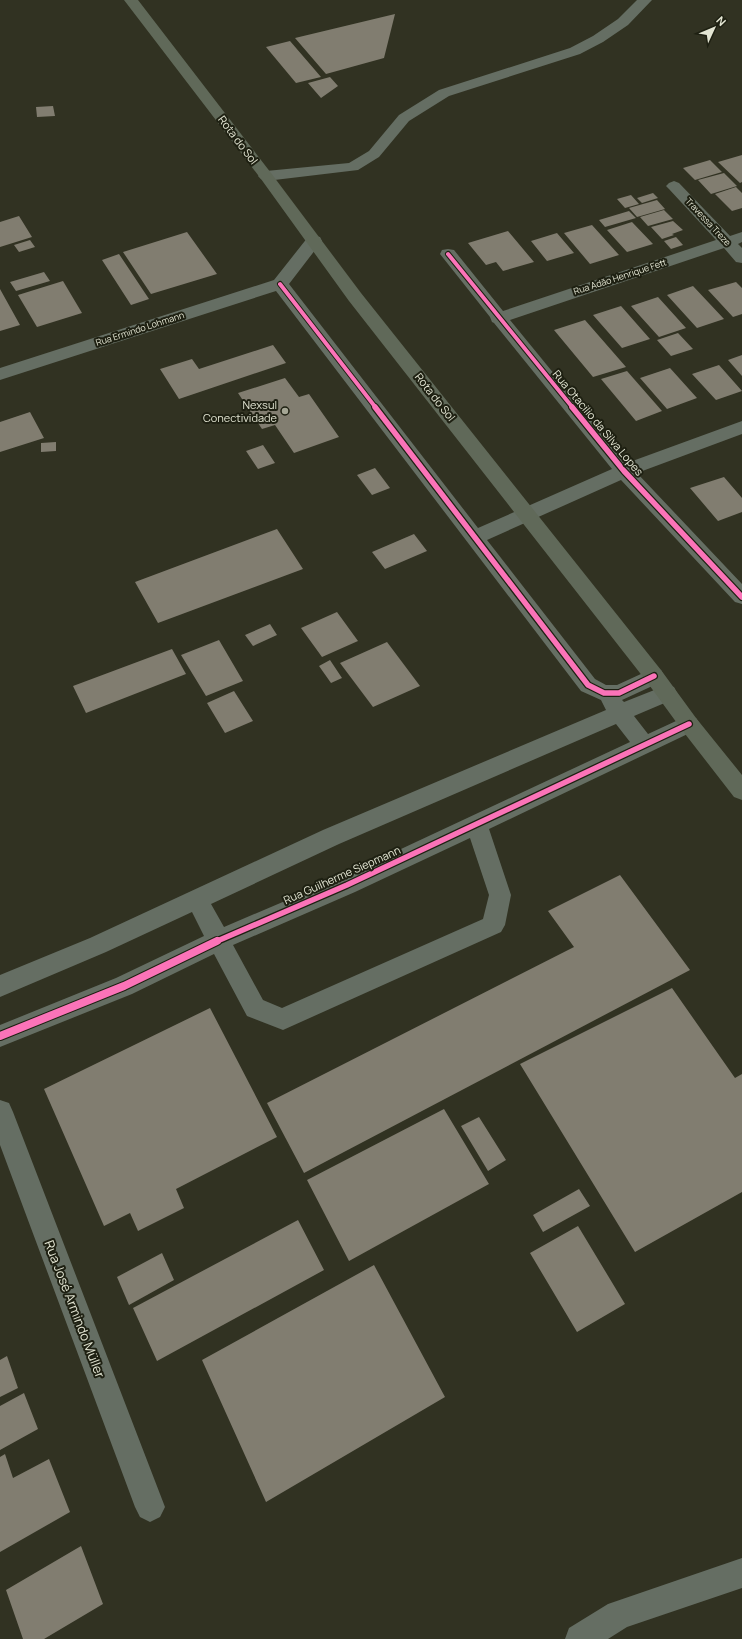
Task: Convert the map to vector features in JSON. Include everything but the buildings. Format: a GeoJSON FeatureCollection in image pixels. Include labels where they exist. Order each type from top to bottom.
{"type":"FeatureCollection","features":[{"type":"Feature","properties":{"kind":"highway","name":"Rota do Sol"},"geometry":{"type":"LineString","coordinates":[[131,0],[266,176],[355,297],[528,515],[742,791]]}},
{"type":"Feature","properties":{"kind":"street"},"geometry":{"type":"LineString","coordinates":[[266,176],[352,167],[374,154],[404,118],[444,93],[575,51],[598,39],[623,22],[646,0]]}},
{"type":"Feature","properties":{"kind":"street","name":"Travessa Treze"},"geometry":{"type":"LineString","coordinates":[[674,186],[742,258]]}},
{"type":"Feature","properties":{"kind":"street","name":"Rua Adão Henrique Fett"},"geometry":{"type":"LineString","coordinates":[[498,318],[742,237]]}},
{"type":"Feature","properties":{"kind":"street"},"geometry":{"type":"LineString","coordinates":[[314,241],[280,284],[476,537],[588,685],[604,693],[644,745]]}},
{"type":"Feature","properties":{"kind":"street","name":"Rua Otacilio da Silva Lopes"},"geometry":{"type":"LineString","coordinates":[[448,254],[498,318],[624,471],[742,597]]}},
{"type":"Feature","properties":{"kind":"street","name":"Rua Ermindo Lohmann"},"geometry":{"type":"LineString","coordinates":[[0,374],[280,284]]}},
{"type":"Feature","properties":{"kind":"street"},"geometry":{"type":"LineString","coordinates":[[476,537],[624,471],[742,427]]}},
{"type":"Feature","properties":{"kind":"street"},"geometry":{"type":"LineString","coordinates":[[604,693],[619,693],[654,676]]}},
{"type":"Feature","properties":{"kind":"street"},"geometry":{"type":"LineString","coordinates":[[0,986],[197,900],[331,837],[667,693]]}},
{"type":"Feature","properties":{"kind":"street","name":"Rua Guilherme Siepmann"},"geometry":{"type":"LineString","coordinates":[[0,1036],[124,986],[219,940],[347,885],[689,724]]}},
{"type":"Feature","properties":{"kind":"street"},"geometry":{"type":"LineString","coordinates":[[197,900],[255,1008],[283,1019],[493,925],[500,895],[476,824]]}},
{"type":"Feature","properties":{"kind":"street","name":"Rua José Armindo Müller"},"geometry":{"type":"LineString","coordinates":[[0,1112],[150,1507]]}},
{"type":"Feature","properties":{"kind":"street"},"geometry":{"type":"LineString","coordinates":[[580,1639],[619,1615],[742,1573]]}},
{"type":"Feature","properties":{"kind":"cycle path"},"geometry":{"type":"LineString","coordinates":[[448,254],[624,471],[742,597]]}},
{"type":"Feature","properties":{"kind":"cycle path"},"geometry":{"type":"LineString","coordinates":[[280,284],[588,685],[604,693],[619,693],[654,676]]}},
{"type":"Feature","properties":{"kind":"cycle path"},"geometry":{"type":"LineString","coordinates":[[0,1036],[124,986],[219,940],[347,885],[689,724]]}},
{"type":"Feature","properties":{"kind":"place","name":"Nexsul Conectividade"},"geometry":{"type":"Point","coordinates":[285,411]}}]}
